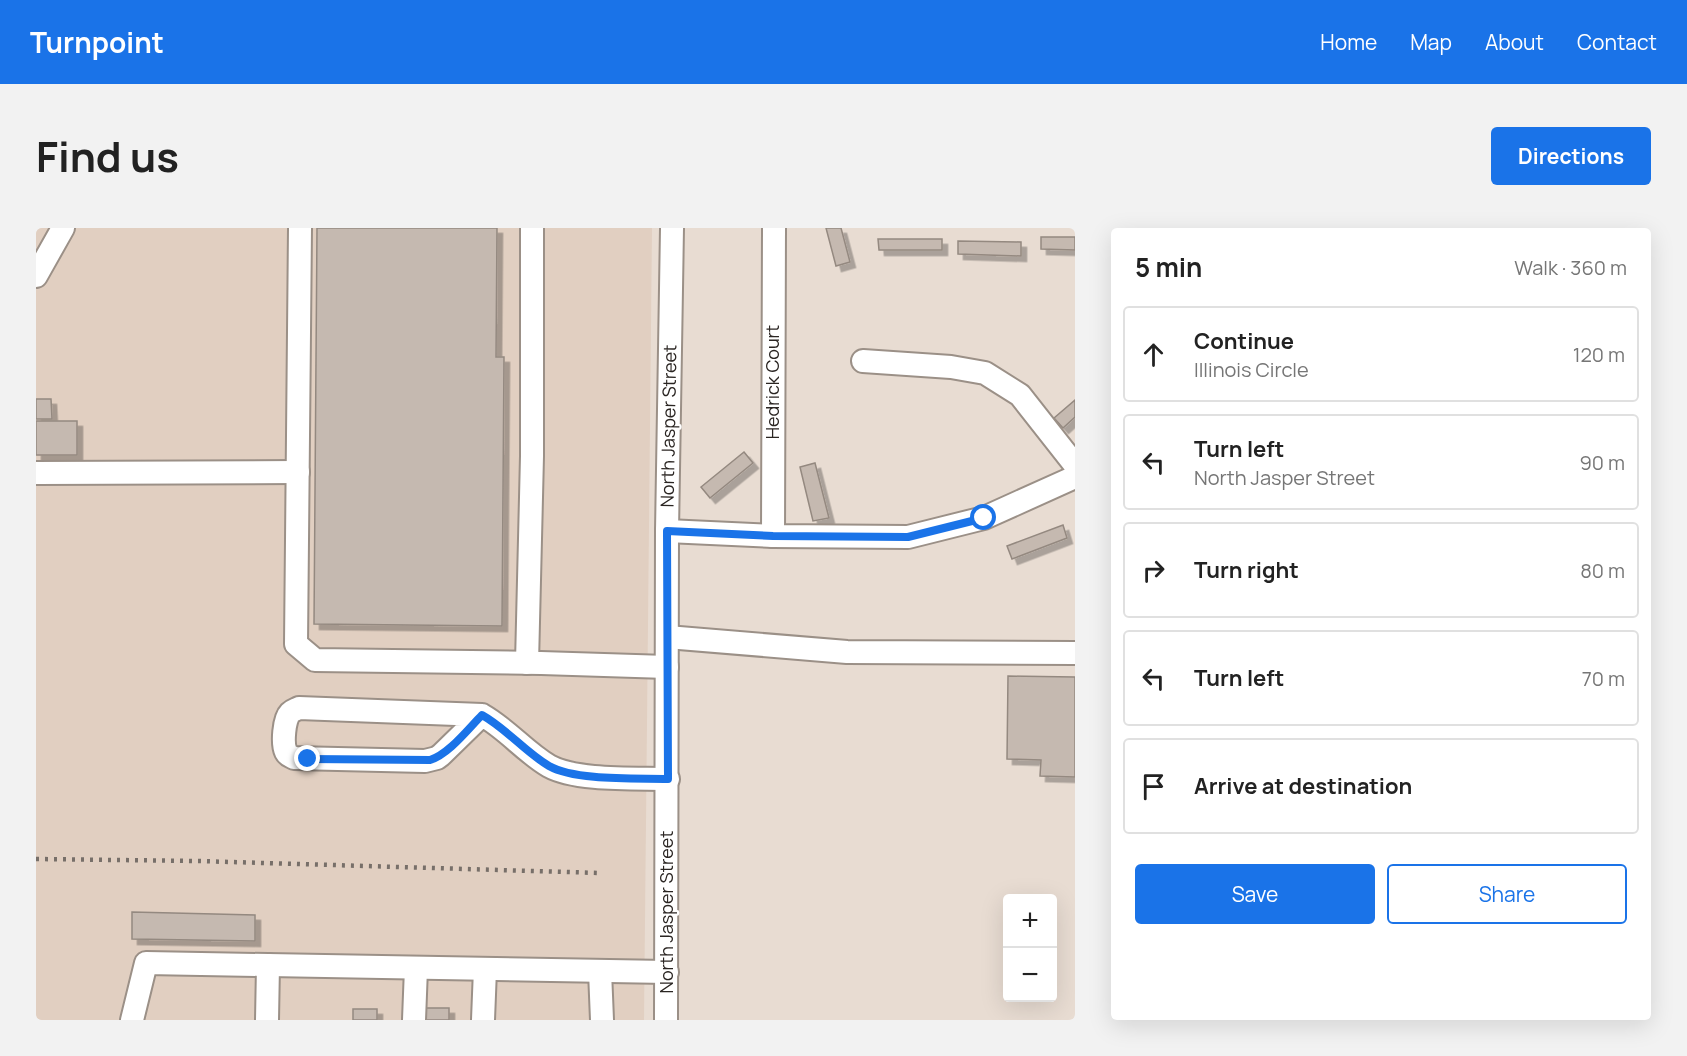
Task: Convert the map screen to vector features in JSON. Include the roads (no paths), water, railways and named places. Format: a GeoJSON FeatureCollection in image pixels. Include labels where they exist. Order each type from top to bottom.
{"type":"FeatureCollection","features":[{"type":"Feature","properties":{"kind":"street"},"geometry":{"type":"LineString","coordinates":[[36,276],[63,228]]}},
{"type":"Feature","properties":{"kind":"street"},"geometry":{"type":"LineString","coordinates":[[300,228],[296,644],[315,660],[667,667]]}},
{"type":"Feature","properties":{"kind":"street"},"geometry":{"type":"LineString","coordinates":[[527,663],[532,456],[532,228]]}},
{"type":"Feature","properties":{"kind":"street","name":"North Jasper Street"},"geometry":{"type":"LineString","coordinates":[[666,1020],[667,531],[672,228]]}},
{"type":"Feature","properties":{"kind":"street","name":"Hedrick Court"},"geometry":{"type":"LineString","coordinates":[[773,536],[774,228]]}},
{"type":"Feature","properties":{"kind":"street"},"geometry":{"type":"LineString","coordinates":[[863,361],[951,367],[985,372],[1020,395],[1075,465]]}},
{"type":"Feature","properties":{"kind":"street"},"geometry":{"type":"LineString","coordinates":[[36,473],[298,472]]}},
{"type":"Feature","properties":{"kind":"street"},"geometry":{"type":"LineString","coordinates":[[667,531],[773,536],[908,537],[984,518],[1075,477]]}},
{"type":"Feature","properties":{"kind":"street"},"geometry":{"type":"LineString","coordinates":[[667,637],[847,652],[1075,653]]}},
{"type":"Feature","properties":{"kind":"street"},"geometry":{"type":"LineString","coordinates":[[482,715],[437,758],[430,760],[294,758],[287,753],[285,748],[284,727],[287,716],[299,708],[482,715],[549,766],[562,771],[579,776],[668,779]]}},
{"type":"Feature","properties":{"kind":"street"},"geometry":{"type":"LineString","coordinates":[[132,1020],[146,963],[667,972]]}},
{"type":"Feature","properties":{"kind":"street"},"geometry":{"type":"LineString","coordinates":[[267,1020],[268,965]]}},
{"type":"Feature","properties":{"kind":"street"},"geometry":{"type":"LineString","coordinates":[[414,1020],[416,968]]}},
{"type":"Feature","properties":{"kind":"street"},"geometry":{"type":"LineString","coordinates":[[483,1020],[485,969]]}},
{"type":"Feature","properties":{"kind":"street"},"geometry":{"type":"LineString","coordinates":[[600,971],[602,1020]]}},
{"type":"Feature","properties":{"kind":"railway"},"geometry":{"type":"LineString","coordinates":[[36,859],[198,861],[600,873]]}}]}
